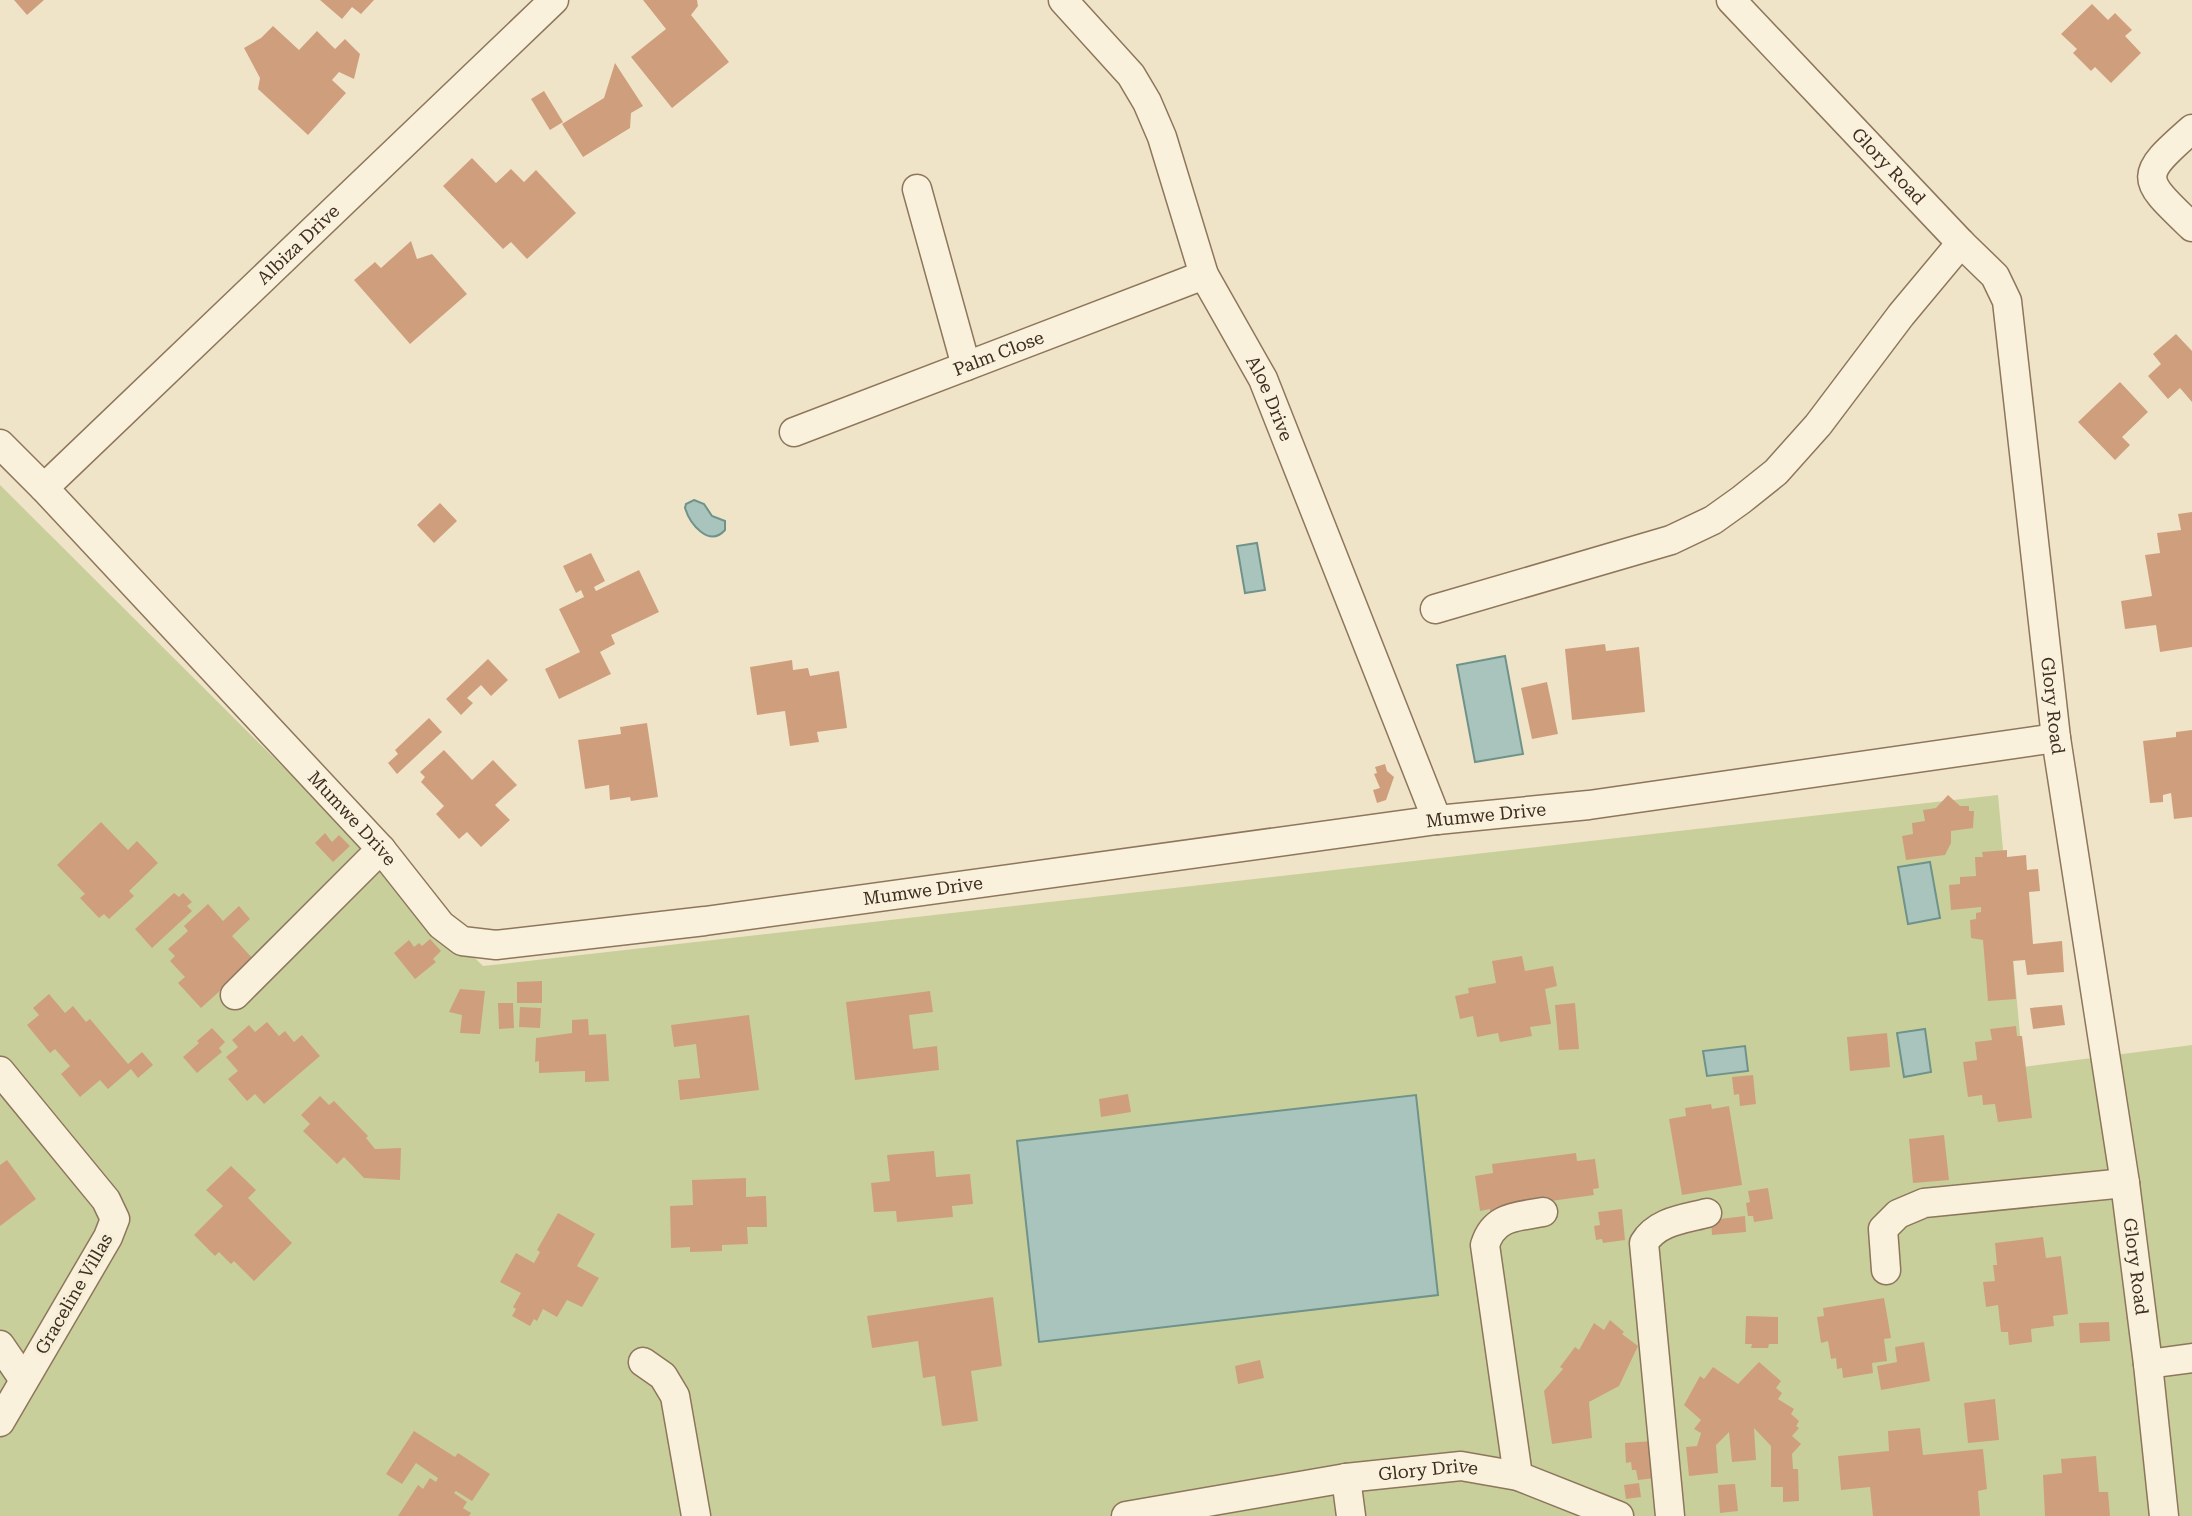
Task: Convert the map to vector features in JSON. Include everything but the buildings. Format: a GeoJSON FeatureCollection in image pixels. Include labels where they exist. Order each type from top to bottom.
{"type":"FeatureCollection","features":[{"type":"Feature","properties":{"kind":"street","name":"Albiza Drive"},"geometry":{"type":"LineString","coordinates":[[44,488],[554,0]]}},
{"type":"Feature","properties":{"kind":"street","name":"Aloe Drive"},"geometry":{"type":"LineString","coordinates":[[1063,0],[1131,75],[1147,102],[1162,137],[1204,275],[1263,379],[1437,820]]}},
{"type":"Feature","properties":{"kind":"street","name":"Glory Road"},"geometry":{"type":"LineString","coordinates":[[1731,0],[1961,243],[1996,276],[2007,301],[2056,738],[2124,1183],[2148,1364],[2164,1516]]}},
{"type":"Feature","properties":{"kind":"street"},"geometry":{"type":"LineString","coordinates":[[2192,129],[2162,155],[2153,167],[2151,180],[2157,193],[2192,227]]}},
{"type":"Feature","properties":{"kind":"street"},"geometry":{"type":"LineString","coordinates":[[917,189],[967,366]]}},
{"type":"Feature","properties":{"kind":"street"},"geometry":{"type":"LineString","coordinates":[[1436,609],[1671,540],[1713,520],[1732,507],[1776,472],[1818,425],[1901,315],[1961,243]]}},
{"type":"Feature","properties":{"kind":"street","name":"Palm Close"},"geometry":{"type":"LineString","coordinates":[[794,432],[1204,275]]}},
{"type":"Feature","properties":{"kind":"street","name":"Mumwe Drive"},"geometry":{"type":"LineString","coordinates":[[0,444],[381,849],[441,925],[462,941],[496,945],[705,921],[1437,820],[1589,804],[2056,738]]}},
{"type":"Feature","properties":{"kind":"street"},"geometry":{"type":"LineString","coordinates":[[235,995],[381,849]]}},
{"type":"Feature","properties":{"kind":"street","name":"Graceline Villas"},"geometry":{"type":"LineString","coordinates":[[0,1071],[106,1200],[116,1219],[0,1422]]}},
{"type":"Feature","properties":{"kind":"street"},"geometry":{"type":"LineString","coordinates":[[1886,1270],[1883,1229],[1898,1214],[1924,1203],[2124,1183]]}},
{"type":"Feature","properties":{"kind":"street"},"geometry":{"type":"LineString","coordinates":[[1518,1476],[1485,1245],[1489,1232],[1505,1219],[1543,1212]]}},
{"type":"Feature","properties":{"kind":"street"},"geometry":{"type":"LineString","coordinates":[[1670,1516],[1644,1243],[1650,1233],[1659,1226],[1707,1213]]}},
{"type":"Feature","properties":{"kind":"street"},"geometry":{"type":"LineString","coordinates":[[0,1345],[24,1380]]}},
{"type":"Feature","properties":{"kind":"street"},"geometry":{"type":"LineString","coordinates":[[2148,1364],[2192,1358]]}},
{"type":"Feature","properties":{"kind":"street"},"geometry":{"type":"LineString","coordinates":[[643,1362],[663,1376],[675,1396],[696,1516]]}},
{"type":"Feature","properties":{"kind":"street","name":"Glory Drive"},"geometry":{"type":"LineString","coordinates":[[1126,1516],[1346,1478],[1461,1466],[1518,1476],[1619,1516]]}},
{"type":"Feature","properties":{"kind":"street"},"geometry":{"type":"LineString","coordinates":[[1346,1478],[1351,1516]]}},
{"type":"Feature","properties":{"kind":"green space"},"geometry":{"type":"Polygon","coordinates":[[[0,485],[483,966],[1998,795],[2023,1067],[2192,1045],[2192,1516],[0,1516],[0,485]]]}},
{"type":"Feature","properties":{"kind":"water"},"geometry":{"type":"Polygon","coordinates":[[[694,500],[704,504],[712,516],[725,521],[725,530],[713,536],[701,532],[691,521],[685,508],[686,504],[694,500]]]}},
{"type":"Feature","properties":{"kind":"water"},"geometry":{"type":"Polygon","coordinates":[[[1257,543],[1265,590],[1245,593],[1237,546],[1257,543]]]}},
{"type":"Feature","properties":{"kind":"water"},"geometry":{"type":"Polygon","coordinates":[[[1505,656],[1523,754],[1475,762],[1457,665],[1505,656]]]}},
{"type":"Feature","properties":{"kind":"water"},"geometry":{"type":"Polygon","coordinates":[[[1930,862],[1940,918],[1908,924],[1898,867],[1930,862]]]}},
{"type":"Feature","properties":{"kind":"water"},"geometry":{"type":"Polygon","coordinates":[[[1925,1029],[1931,1072],[1904,1077],[1897,1033],[1925,1029]]]}},
{"type":"Feature","properties":{"kind":"water"},"geometry":{"type":"Polygon","coordinates":[[[1745,1046],[1748,1071],[1707,1076],[1703,1051],[1745,1046]]]}},
{"type":"Feature","properties":{"kind":"water"},"geometry":{"type":"Polygon","coordinates":[[[1416,1095],[1438,1295],[1039,1342],[1017,1141],[1416,1095]]]}}]}
